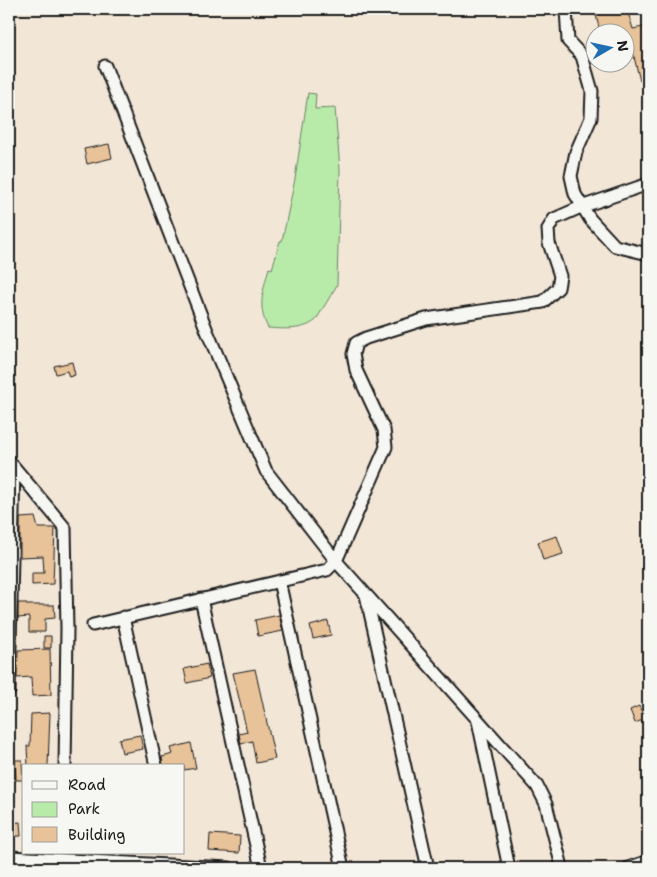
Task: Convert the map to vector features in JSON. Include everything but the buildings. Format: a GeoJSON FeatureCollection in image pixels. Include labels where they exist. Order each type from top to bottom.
{"type":"FeatureCollection","features":[{"type":"Feature","properties":{"kind":"street"},"geometry":{"type":"LineString","coordinates":[[570,10],[566,29],[568,41],[582,56],[592,91],[591,118],[576,152],[571,176],[574,194],[581,207],[615,246],[648,254]]}},
{"type":"Feature","properties":{"kind":"street"},"geometry":{"type":"LineString","coordinates":[[105,66],[214,349],[266,471],[336,561],[537,786],[546,804],[561,863]]}},
{"type":"Feature","properties":{"kind":"street"},"geometry":{"type":"LineString","coordinates":[[93,625],[327,570],[336,561],[386,447],[384,430],[356,370],[353,354],[356,343],[426,319],[543,302],[558,288],[560,276],[549,243],[548,229],[554,219],[581,207],[648,184]]}},
{"type":"Feature","properties":{"kind":"street"},"geometry":{"type":"LineString","coordinates":[[9,691],[11,464]]}},
{"type":"Feature","properties":{"kind":"street"},"geometry":{"type":"LineString","coordinates":[[11,464],[65,528],[67,629],[65,764]]}},
{"type":"Feature","properties":{"kind":"street"},"geometry":{"type":"LineString","coordinates":[[279,580],[343,868]]}},
{"type":"Feature","properties":{"kind":"street"},"geometry":{"type":"LineString","coordinates":[[366,593],[428,868]]}},
{"type":"Feature","properties":{"kind":"street"},"geometry":{"type":"LineString","coordinates":[[201,599],[261,868]]}},
{"type":"Feature","properties":{"kind":"street"},"geometry":{"type":"LineString","coordinates":[[123,618],[156,764]]}},
{"type":"Feature","properties":{"kind":"street"},"geometry":{"type":"LineString","coordinates":[[478,719],[509,868]]}},
{"type":"Feature","properties":{"kind":"street"},"geometry":{"type":"LineString","coordinates":[[175,854],[178,865]]}},
{"type":"Feature","properties":{"kind":"street"},"geometry":{"type":"LineString","coordinates":[[9,857],[230,868]]}},
{"type":"Feature","properties":{"kind":"street"},"geometry":{"type":"LineString","coordinates":[[628,868],[648,861]]}},
{"type":"Feature","properties":{"kind":"green space"},"geometry":{"type":"Polygon","coordinates":[[[308,93],[316,94],[315,109],[335,108],[340,169],[337,285],[316,320],[311,324],[299,328],[268,328],[262,306],[263,291],[269,268],[272,269],[280,241],[282,241],[295,179],[308,93]]]}}]}
